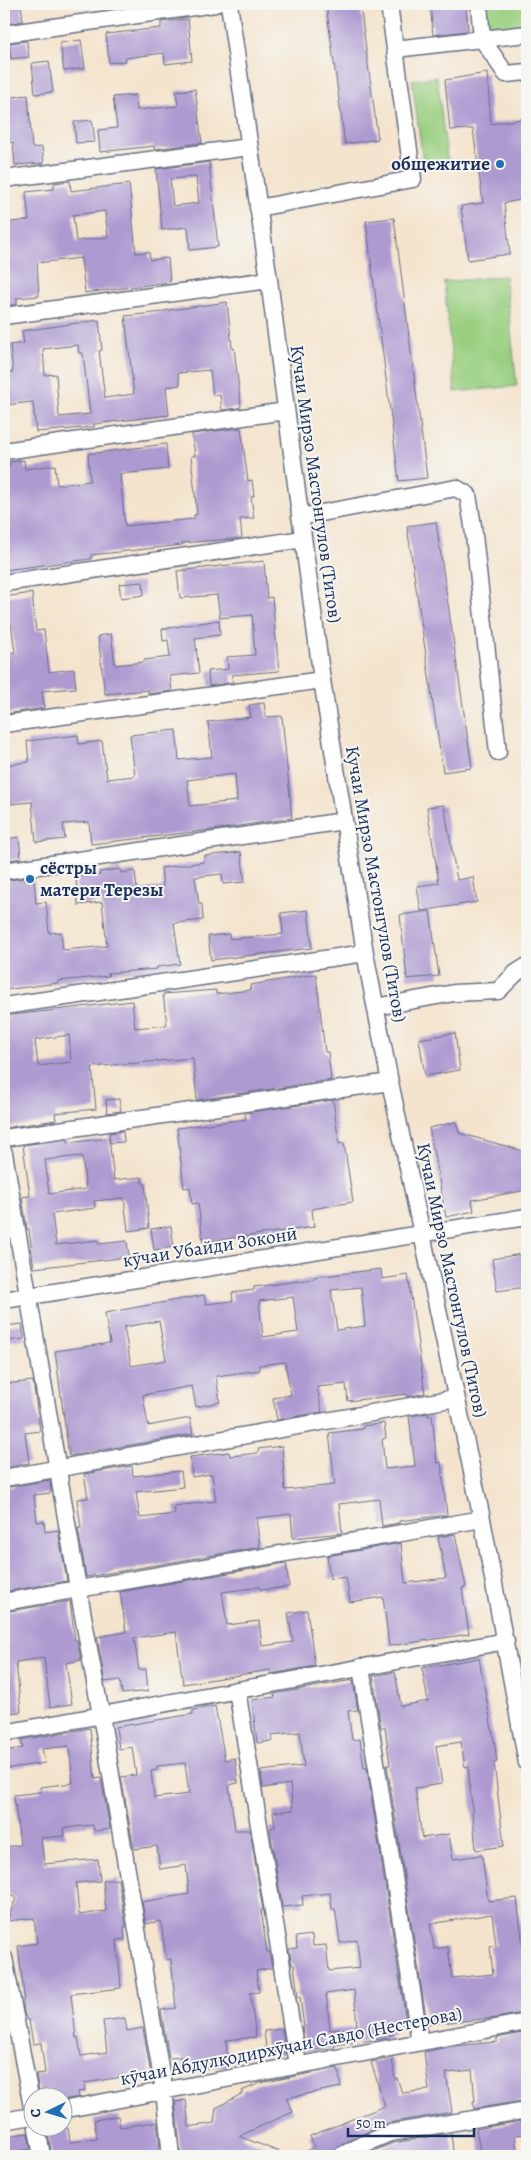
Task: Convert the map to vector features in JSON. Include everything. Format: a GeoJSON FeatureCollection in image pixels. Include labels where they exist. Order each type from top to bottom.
{"type":"FeatureCollection","features":[{"type":"Feature","properties":{"kind":"street"},"geometry":{"type":"LineString","coordinates":[[4,34],[215,4]]}},
{"type":"Feature","properties":{"kind":"street","name":"Кучаи Мирзо Мастонгулов (Титов)"},"geometry":{"type":"LineString","coordinates":[[229,4],[269,280],[322,680],[365,953],[390,1082],[482,1520],[506,1641],[527,1763]]}},
{"type":"Feature","properties":{"kind":"street"},"geometry":{"type":"LineString","coordinates":[[258,208],[413,179],[389,4]]}},
{"type":"Feature","properties":{"kind":"street"},"geometry":{"type":"LineString","coordinates":[[478,4],[482,39],[506,74],[527,72]]}},
{"type":"Feature","properties":{"kind":"street"},"geometry":{"type":"LineString","coordinates":[[395,49],[527,34]]}},
{"type":"Feature","properties":{"kind":"street"},"geometry":{"type":"LineString","coordinates":[[4,179],[249,147]]}},
{"type":"Feature","properties":{"kind":"street"},"geometry":{"type":"LineString","coordinates":[[4,316],[269,280]]}},
{"type":"Feature","properties":{"kind":"street"},"geometry":{"type":"LineString","coordinates":[[4,451],[286,411]]}},
{"type":"Feature","properties":{"kind":"street"},"geometry":{"type":"LineString","coordinates":[[300,517],[456,488],[468,495],[498,752]]}},
{"type":"Feature","properties":{"kind":"street"},"geometry":{"type":"LineString","coordinates":[[4,582],[304,538]]}},
{"type":"Feature","properties":{"kind":"street"},"geometry":{"type":"LineString","coordinates":[[4,724],[322,680]]}},
{"type":"Feature","properties":{"kind":"street"},"geometry":{"type":"LineString","coordinates":[[4,871],[344,821]]}},
{"type":"Feature","properties":{"kind":"street"},"geometry":{"type":"LineString","coordinates":[[4,1006],[365,953]]}},
{"type":"Feature","properties":{"kind":"street"},"geometry":{"type":"LineString","coordinates":[[376,1007],[454,993],[498,991],[516,973],[527,966]]}},
{"type":"Feature","properties":{"kind":"street"},"geometry":{"type":"LineString","coordinates":[[4,1138],[390,1082]]}},
{"type":"Feature","properties":{"kind":"street"},"geometry":{"type":"LineString","coordinates":[[4,1153],[164,2091],[171,2156]]}},
{"type":"Feature","properties":{"kind":"street","name":"кӯчаи Убайди Зоконӣ"},"geometry":{"type":"LineString","coordinates":[[4,1300],[527,1217]]}},
{"type":"Feature","properties":{"kind":"street"},"geometry":{"type":"LineString","coordinates":[[4,1478],[456,1398]]}},
{"type":"Feature","properties":{"kind":"street"},"geometry":{"type":"LineString","coordinates":[[4,1602],[482,1520]]}},
{"type":"Feature","properties":{"kind":"street"},"geometry":{"type":"LineString","coordinates":[[4,1733],[506,1641]]}},
{"type":"Feature","properties":{"kind":"street"},"geometry":{"type":"LineString","coordinates":[[361,1667],[420,2042]]}},
{"type":"Feature","properties":{"kind":"street"},"geometry":{"type":"LineString","coordinates":[[237,1690],[298,2066]]}},
{"type":"Feature","properties":{"kind":"street"},"geometry":{"type":"LineString","coordinates":[[4,1958],[28,2088]]}},
{"type":"Feature","properties":{"kind":"street","name":"кӯчаи Абдулқодирхӯҷаи Савдо (Нестерова)"},"geometry":{"type":"LineString","coordinates":[[72,2108],[527,2022]]}},
{"type":"Feature","properties":{"kind":"street"},"geometry":{"type":"LineString","coordinates":[[341,2156],[390,2133],[527,2110]]}},
{"type":"Feature","properties":{"kind":"street"},"geometry":{"type":"LineString","coordinates":[[4,2121],[22,2118]]}},
{"type":"Feature","properties":{"kind":"street"},"geometry":{"type":"LineString","coordinates":[[38,2138],[42,2156]]}},
{"type":"Feature","properties":{"kind":"green space"},"geometry":{"type":"Polygon","coordinates":[[[485,4],[527,4],[527,27],[487,31],[485,4]]]}},
{"type":"Feature","properties":{"kind":"green space"},"geometry":{"type":"Polygon","coordinates":[[[437,77],[448,166],[424,169],[412,80],[437,77]]]}},
{"type":"Feature","properties":{"kind":"green space"},"geometry":{"type":"Polygon","coordinates":[[[505,276],[517,386],[455,392],[444,282],[505,276]]]}},
{"type":"Feature","properties":{"kind":"building"},"geometry":{"type":"Polygon","coordinates":[[[5,4],[21,4],[23,21],[7,24],[5,4]]]}},
{"type":"Feature","properties":{"kind":"building"},"geometry":{"type":"Polygon","coordinates":[[[326,4],[360,4],[378,139],[345,144],[326,4]]]}},
{"type":"Feature","properties":{"kind":"building"},"geometry":{"type":"Polygon","coordinates":[[[430,4],[466,4],[468,31],[433,35],[430,4]]]}},
{"type":"Feature","properties":{"kind":"building"},"geometry":{"type":"Polygon","coordinates":[[[188,19],[192,61],[165,64],[164,53],[125,58],[126,61],[109,63],[106,34],[161,28],[161,22],[188,19]]]}},
{"type":"Feature","properties":{"kind":"building"},"geometry":{"type":"Polygon","coordinates":[[[81,40],[85,68],[64,71],[60,43],[81,40]]]}},
{"type":"Feature","properties":{"kind":"building"},"geometry":{"type":"Polygon","coordinates":[[[27,42],[29,57],[11,59],[9,43],[27,42]]]}},
{"type":"Feature","properties":{"kind":"building"},"geometry":{"type":"Polygon","coordinates":[[[49,61],[53,92],[35,94],[32,63],[49,61]]]}},
{"type":"Feature","properties":{"kind":"building","name":"общежитие"},"geometry":{"type":"Polygon","coordinates":[[[487,73],[491,124],[527,118],[527,191],[525,191],[526,199],[504,203],[510,254],[468,260],[461,206],[483,203],[473,129],[450,130],[445,80],[487,73]]]}},
{"type":"Feature","properties":{"kind":"building"},"geometry":{"type":"Polygon","coordinates":[[[195,89],[202,143],[154,149],[154,146],[100,152],[98,130],[117,128],[113,97],[136,95],[137,110],[178,106],[176,91],[195,89]]]}},
{"type":"Feature","properties":{"kind":"building"},"geometry":{"type":"Polygon","coordinates":[[[28,95],[32,148],[42,147],[44,163],[15,165],[13,142],[4,143],[4,98],[28,95]]]}},
{"type":"Feature","properties":{"kind":"building"},"geometry":{"type":"Polygon","coordinates":[[[92,120],[95,142],[76,143],[74,122],[92,120]]]}},
{"type":"Feature","properties":{"kind":"building"},"geometry":{"type":"Polygon","coordinates":[[[209,162],[218,247],[190,250],[188,227],[162,230],[156,169],[209,162]],[[196,177],[170,179],[173,206],[199,203],[196,177]]]}},
{"type":"Feature","properties":{"kind":"building"},"geometry":{"type":"Polygon","coordinates":[[[70,181],[71,191],[129,184],[136,253],[149,252],[150,260],[168,258],[170,282],[85,293],[81,258],[37,263],[39,296],[17,298],[17,304],[4,306],[4,223],[29,220],[26,192],[54,189],[54,183],[70,181]],[[105,211],[73,215],[76,241],[108,237],[105,211]]]}},
{"type":"Feature","properties":{"kind":"building"},"geometry":{"type":"Polygon","coordinates":[[[394,218],[427,478],[399,481],[366,221],[394,218]]]}},
{"type":"Feature","properties":{"kind":"building"},"geometry":{"type":"Polygon","coordinates":[[[227,302],[241,406],[222,410],[220,395],[213,396],[210,370],[178,373],[180,385],[166,387],[169,415],[94,424],[94,427],[36,432],[33,402],[4,405],[4,373],[13,372],[10,345],[24,343],[22,331],[99,320],[102,350],[99,351],[105,398],[134,394],[125,316],[227,302]],[[78,345],[43,349],[45,375],[56,374],[59,417],[90,414],[83,353],[79,353],[78,345]]]}},
{"type":"Feature","properties":{"kind":"building"},"geometry":{"type":"Polygon","coordinates":[[[241,428],[248,481],[252,480],[254,496],[251,497],[254,518],[240,519],[242,538],[182,543],[182,545],[91,555],[91,559],[4,570],[4,467],[10,466],[9,462],[24,460],[25,469],[55,465],[57,485],[90,481],[88,454],[166,444],[168,469],[120,474],[125,526],[194,519],[194,515],[197,514],[191,456],[195,456],[192,434],[241,428]]]}},
{"type":"Feature","properties":{"kind":"building"},"geometry":{"type":"Polygon","coordinates":[[[436,522],[472,768],[443,772],[407,526],[436,522]]]}},
{"type":"Feature","properties":{"kind":"building"},"geometry":{"type":"Polygon","coordinates":[[[264,561],[267,598],[272,597],[279,671],[232,675],[233,682],[209,686],[208,671],[228,669],[227,657],[255,655],[252,615],[220,618],[217,595],[180,598],[177,571],[264,561]]]}},
{"type":"Feature","properties":{"kind":"building"},"geometry":{"type":"Polygon","coordinates":[[[143,582],[144,595],[121,598],[119,584],[143,582]]]}},
{"type":"Feature","properties":{"kind":"building"},"geometry":{"type":"Polygon","coordinates":[[[32,593],[36,631],[44,630],[49,672],[74,669],[76,688],[42,691],[44,708],[6,714],[4,654],[15,652],[11,623],[4,624],[4,597],[32,593]]]}},
{"type":"Feature","properties":{"kind":"building"},"geometry":{"type":"Polygon","coordinates":[[[219,620],[220,635],[195,638],[199,673],[170,676],[172,691],[148,694],[148,690],[105,694],[98,636],[111,634],[115,665],[144,662],[144,660],[170,657],[168,640],[163,641],[162,629],[219,620]]]}},
{"type":"Feature","properties":{"kind":"building"},"geometry":{"type":"Polygon","coordinates":[[[264,703],[266,717],[282,716],[292,818],[220,829],[91,844],[89,822],[63,824],[65,839],[36,842],[32,802],[10,804],[9,797],[4,798],[4,765],[29,762],[27,741],[78,735],[79,744],[102,741],[107,779],[135,776],[130,735],[176,730],[179,760],[212,757],[208,722],[251,717],[249,705],[264,703]],[[235,774],[187,780],[190,806],[237,801],[235,774]]]}},
{"type":"Feature","properties":{"kind":"building"},"geometry":{"type":"Polygon","coordinates":[[[444,805],[457,880],[473,877],[477,902],[421,911],[417,886],[439,883],[427,807],[444,805]]]}},
{"type":"Feature","properties":{"kind":"building"},"geometry":{"type":"Polygon","coordinates":[[[19,837],[21,858],[4,861],[5,839],[19,837]]]}},
{"type":"Feature","properties":{"kind":"building"},"geometry":{"type":"Polygon","coordinates":[[[241,852],[245,882],[223,884],[222,874],[195,877],[199,904],[202,904],[203,920],[174,923],[180,964],[157,967],[157,969],[108,973],[109,976],[58,981],[58,983],[4,990],[4,881],[24,878],[24,881],[34,880],[36,903],[46,902],[49,933],[61,932],[63,950],[107,946],[102,902],[78,905],[76,877],[100,875],[99,872],[120,869],[121,873],[135,871],[137,890],[163,887],[161,868],[204,862],[204,856],[241,852]]]}},
{"type":"Feature","properties":{"kind":"building"},"geometry":{"type":"Polygon","coordinates":[[[308,910],[312,948],[211,960],[208,936],[229,934],[230,939],[283,934],[281,913],[308,910]]]}},
{"type":"Feature","properties":{"kind":"building"},"geometry":{"type":"Polygon","coordinates":[[[430,911],[439,976],[407,979],[400,915],[430,911]]]}},
{"type":"Feature","properties":{"kind":"building"},"geometry":{"type":"Polygon","coordinates":[[[316,974],[325,1052],[328,1052],[331,1080],[197,1100],[193,1058],[92,1067],[96,1109],[55,1113],[56,1120],[4,1128],[4,1016],[132,1001],[135,1028],[167,1025],[163,994],[216,990],[216,994],[251,990],[250,985],[316,974]],[[69,1035],[35,1040],[38,1066],[71,1062],[69,1035]]]}},
{"type":"Feature","properties":{"kind":"building"},"geometry":{"type":"Polygon","coordinates":[[[455,1033],[460,1070],[425,1076],[419,1039],[455,1033]]]}},
{"type":"Feature","properties":{"kind":"building"},"geometry":{"type":"Polygon","coordinates":[[[119,1099],[121,1111],[107,1113],[106,1100],[119,1099]]]}},
{"type":"Feature","properties":{"kind":"building"},"geometry":{"type":"Polygon","coordinates":[[[333,1100],[339,1144],[344,1143],[353,1202],[312,1209],[314,1227],[203,1242],[198,1203],[192,1204],[190,1187],[184,1188],[177,1128],[246,1119],[245,1113],[333,1100]]]}},
{"type":"Feature","properties":{"kind":"building"},"geometry":{"type":"Polygon","coordinates":[[[456,1122],[459,1133],[527,1152],[527,1190],[472,1200],[474,1211],[446,1217],[429,1128],[456,1122]]]}},
{"type":"Feature","properties":{"kind":"building"},"geometry":{"type":"Polygon","coordinates":[[[123,1131],[124,1142],[110,1143],[109,1133],[123,1131]]]}},
{"type":"Feature","properties":{"kind":"building"},"geometry":{"type":"Polygon","coordinates":[[[109,1138],[114,1180],[142,1177],[142,1183],[145,1183],[149,1228],[128,1231],[124,1198],[94,1201],[95,1208],[52,1214],[56,1245],[98,1240],[99,1244],[127,1241],[129,1257],[34,1268],[29,1229],[27,1229],[22,1197],[30,1196],[23,1145],[68,1139],[68,1143],[109,1138]],[[82,1156],[45,1160],[49,1194],[86,1189],[82,1156]]]}},
{"type":"Feature","properties":{"kind":"building"},"geometry":{"type":"Polygon","coordinates":[[[171,1226],[174,1247],[154,1250],[151,1229],[171,1226]]]}},
{"type":"Feature","properties":{"kind":"building"},"geometry":{"type":"Polygon","coordinates":[[[527,1253],[527,1287],[497,1291],[492,1259],[527,1253]]]}},
{"type":"Feature","properties":{"kind":"building"},"geometry":{"type":"Polygon","coordinates":[[[381,1269],[382,1279],[408,1275],[425,1393],[407,1397],[407,1394],[348,1401],[346,1384],[317,1387],[322,1412],[277,1420],[273,1398],[291,1395],[285,1362],[259,1365],[260,1370],[216,1376],[220,1402],[196,1407],[192,1386],[143,1395],[148,1426],[190,1418],[193,1434],[69,1456],[55,1351],[110,1343],[105,1313],[204,1295],[206,1304],[233,1301],[232,1293],[254,1290],[254,1287],[314,1279],[314,1277],[381,1269]],[[361,1287],[331,1290],[337,1330],[365,1326],[361,1287]],[[293,1297],[259,1301],[263,1337],[298,1332],[293,1297]],[[159,1321],[124,1327],[131,1366],[166,1360],[159,1321]]]}},
{"type":"Feature","properties":{"kind":"building"},"geometry":{"type":"Polygon","coordinates":[[[22,1324],[24,1339],[4,1341],[4,1326],[22,1324]]]}},
{"type":"Feature","properties":{"kind":"building"},"geometry":{"type":"Polygon","coordinates":[[[33,1381],[40,1431],[25,1433],[29,1463],[4,1468],[4,1454],[6,1454],[4,1438],[4,1384],[33,1381]]]}},
{"type":"Feature","properties":{"kind":"building"},"geometry":{"type":"Polygon","coordinates":[[[428,1413],[428,1416],[432,1415],[437,1463],[441,1462],[447,1515],[399,1521],[399,1523],[382,1526],[379,1499],[339,1504],[342,1533],[293,1538],[291,1514],[256,1518],[260,1547],[86,1577],[78,1528],[81,1528],[77,1499],[88,1498],[84,1474],[132,1466],[133,1476],[181,1471],[183,1487],[136,1492],[140,1518],[175,1514],[174,1506],[216,1501],[212,1474],[192,1477],[190,1457],[229,1452],[230,1456],[258,1453],[258,1449],[282,1446],[285,1490],[335,1485],[329,1433],[363,1429],[363,1426],[384,1423],[386,1438],[382,1439],[385,1469],[415,1466],[409,1416],[428,1413]]]}},
{"type":"Feature","properties":{"kind":"building"},"geometry":{"type":"Polygon","coordinates":[[[50,1480],[51,1493],[34,1495],[37,1522],[44,1521],[45,1532],[58,1530],[67,1581],[4,1592],[4,1488],[50,1480]]]}},
{"type":"Feature","properties":{"kind":"building"},"geometry":{"type":"Polygon","coordinates":[[[455,1534],[466,1587],[462,1588],[469,1634],[389,1646],[383,1597],[350,1602],[346,1577],[330,1579],[327,1556],[401,1543],[405,1583],[446,1578],[438,1537],[455,1534]]]}},
{"type":"Feature","properties":{"kind":"building"},"geometry":{"type":"Polygon","coordinates":[[[286,1563],[289,1587],[261,1590],[260,1587],[222,1592],[227,1625],[259,1621],[262,1646],[293,1642],[288,1613],[307,1610],[315,1666],[271,1674],[271,1670],[183,1684],[176,1632],[134,1638],[139,1670],[146,1669],[148,1691],[122,1694],[120,1680],[105,1682],[97,1637],[126,1632],[120,1592],[286,1563]]]}},
{"type":"Feature","properties":{"kind":"building"},"geometry":{"type":"Polygon","coordinates":[[[70,1601],[75,1640],[77,1640],[81,1660],[66,1663],[72,1704],[50,1707],[44,1658],[16,1662],[21,1712],[4,1713],[4,1612],[70,1601]]]}},
{"type":"Feature","properties":{"kind":"building"},"geometry":{"type":"Polygon","coordinates":[[[479,1658],[495,1746],[497,1762],[494,1763],[504,1846],[476,1850],[468,1766],[465,1767],[461,1742],[436,1746],[442,1784],[415,1788],[422,1838],[449,1834],[453,1859],[482,1855],[488,1901],[517,1898],[527,1979],[527,2012],[496,2018],[427,2024],[387,1765],[390,1765],[385,1727],[381,1728],[373,1676],[395,1672],[401,1706],[428,1701],[422,1668],[479,1658]],[[492,1914],[430,1924],[434,1949],[448,1947],[452,1978],[493,1974],[490,1946],[496,1945],[492,1914]]]}},
{"type":"Feature","properties":{"kind":"building"},"geometry":{"type":"Polygon","coordinates":[[[353,1680],[358,1710],[348,1711],[352,1740],[360,1739],[364,1768],[367,1768],[407,2027],[393,2028],[393,2035],[390,2035],[389,2038],[334,2045],[335,2048],[306,2051],[300,1997],[298,1997],[294,1965],[292,1965],[289,1949],[297,1948],[296,1937],[312,1935],[313,1946],[326,1945],[329,1971],[360,1968],[357,1940],[340,1943],[335,1909],[332,1909],[330,1893],[302,1896],[303,1905],[282,1907],[270,1828],[275,1827],[273,1812],[293,1810],[290,1784],[263,1788],[261,1771],[304,1766],[300,1732],[272,1735],[273,1741],[257,1743],[252,1700],[275,1697],[274,1694],[353,1680]],[[354,1990],[326,1994],[330,2030],[357,2027],[354,1990]]]}},
{"type":"Feature","properties":{"kind":"building"},"geometry":{"type":"Polygon","coordinates":[[[215,1706],[225,1760],[235,1758],[238,1783],[229,1785],[235,1830],[250,1830],[263,1910],[261,1910],[267,1952],[269,1951],[272,1968],[256,1971],[259,1992],[250,1993],[256,2037],[226,2040],[228,2066],[183,2070],[182,2057],[169,2058],[161,2010],[176,2008],[171,1959],[166,1960],[161,1921],[146,1924],[142,1902],[189,1894],[186,1865],[160,1869],[157,1846],[134,1849],[121,1777],[136,1775],[132,1747],[119,1749],[116,1727],[193,1714],[193,1710],[215,1706]],[[185,1763],[157,1766],[157,1770],[151,1771],[154,1798],[189,1794],[185,1763]]]}},
{"type":"Feature","properties":{"kind":"building"},"geometry":{"type":"Polygon","coordinates":[[[90,1728],[95,1779],[101,1778],[110,1829],[94,1831],[93,1825],[64,1828],[65,1836],[41,1838],[44,1864],[98,1859],[100,1881],[76,1883],[79,1915],[106,1911],[103,1881],[118,1879],[126,1927],[124,1927],[125,1939],[117,1940],[121,1988],[71,1994],[76,2038],[78,2037],[81,2056],[107,2052],[103,2021],[125,2018],[127,2031],[143,2028],[151,2075],[136,2077],[136,2075],[84,2083],[85,2091],[78,2092],[79,2097],[72,2098],[72,2088],[38,2088],[36,2074],[45,2073],[41,2043],[33,2044],[29,2020],[27,2020],[24,2012],[24,1995],[18,1946],[37,1943],[34,1918],[7,1921],[16,1898],[9,1895],[4,1847],[20,1845],[14,1795],[41,1792],[40,1787],[73,1783],[69,1746],[42,1749],[45,1763],[4,1769],[4,1751],[23,1748],[21,1740],[90,1728]]]}},
{"type":"Feature","properties":{"kind":"building"},"geometry":{"type":"Polygon","coordinates":[[[282,2029],[286,2053],[267,2055],[264,2031],[282,2029]]]}},
{"type":"Feature","properties":{"kind":"building"},"geometry":{"type":"Polygon","coordinates":[[[527,2032],[527,2100],[474,2109],[472,2070],[446,2073],[452,2112],[388,2123],[353,2138],[332,2151],[319,2156],[299,2156],[314,2146],[310,2136],[385,2106],[371,2062],[392,2058],[395,2079],[397,2078],[402,2093],[429,2090],[424,2052],[452,2046],[497,2042],[497,2038],[527,2032]]]}},
{"type":"Feature","properties":{"kind":"building"},"geometry":{"type":"Polygon","coordinates":[[[338,2068],[341,2087],[286,2098],[293,2112],[239,2136],[289,2156],[181,2156],[175,2102],[186,2100],[189,2127],[214,2123],[216,2108],[243,2093],[242,2091],[260,2083],[338,2068]]]}},
{"type":"Feature","properties":{"kind":"building"},"geometry":{"type":"Polygon","coordinates":[[[118,2116],[120,2127],[157,2122],[161,2156],[52,2156],[49,2138],[69,2138],[70,2142],[97,2139],[94,2120],[118,2116]]]}},
{"type":"Feature","properties":{"kind":"building"},"geometry":{"type":"Polygon","coordinates":[[[527,2120],[527,2134],[515,2135],[518,2156],[481,2156],[476,2129],[527,2120]]]}},
{"type":"Feature","properties":{"kind":"building"},"geometry":{"type":"Polygon","coordinates":[[[451,2133],[453,2151],[413,2156],[399,2156],[399,2154],[370,2156],[369,2153],[393,2143],[451,2133]]]}},
{"type":"Feature","properties":{"kind":"building"},"geometry":{"type":"Polygon","coordinates":[[[22,2134],[22,2138],[29,2138],[31,2149],[4,2153],[4,2136],[22,2134]]]}},
{"type":"Feature","properties":{"kind":"place","name":"общежитие"},"geometry":{"type":"Point","coordinates":[500,164]}},
{"type":"Feature","properties":{"kind":"place","name":"сёстры матери Терезы"},"geometry":{"type":"Point","coordinates":[30,879]}}]}
